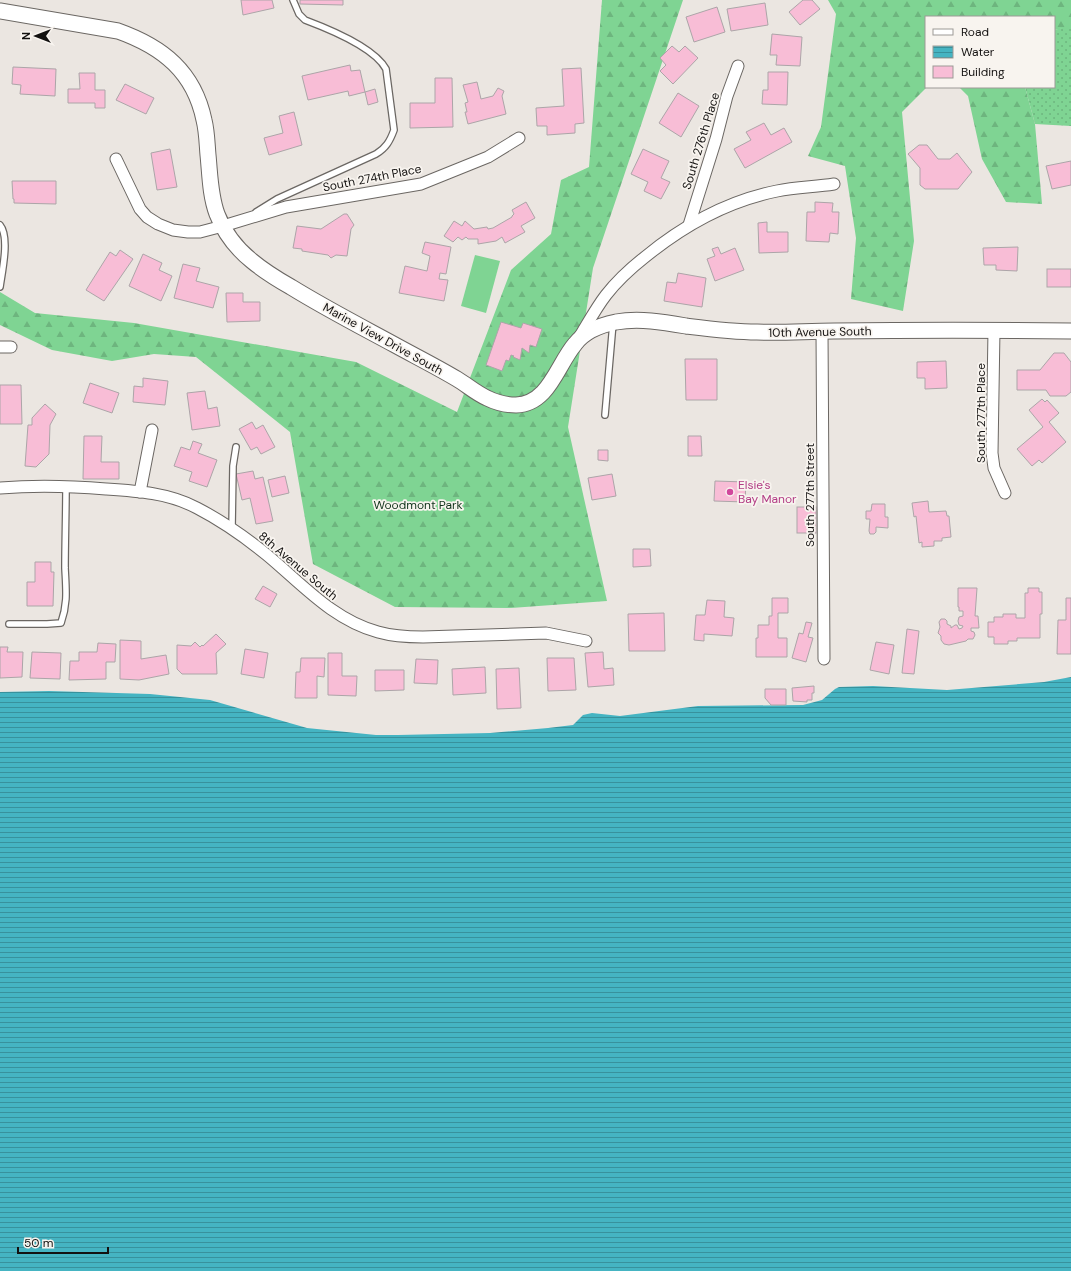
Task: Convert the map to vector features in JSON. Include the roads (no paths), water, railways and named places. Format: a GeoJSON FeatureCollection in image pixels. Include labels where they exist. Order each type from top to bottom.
{"type":"FeatureCollection","features":[{"type":"Feature","properties":{"kind":"main road","name":"Marine View Drive South"},"geometry":{"type":"LineString","coordinates":[[0,11],[118,31],[137,38],[156,48],[169,58],[182,72],[194,89],[200,106],[206,132],[212,197],[217,214],[223,226],[244,254],[262,269],[309,298],[457,379],[484,397],[508,405],[524,404],[537,397],[550,384],[575,344]]}},
{"type":"Feature","properties":{"kind":"main road","name":"10th Avenue South"},"geometry":{"type":"LineString","coordinates":[[575,344],[585,334],[613,323],[634,320],[721,330],[756,332],[994,330],[1071,331]]}},
{"type":"Feature","properties":{"kind":"street","name":"South 276th Place"},"geometry":{"type":"LineString","coordinates":[[689,225],[716,139],[727,96],[738,66]]}},
{"type":"Feature","properties":{"kind":"street","name":"South 274th Place"},"geometry":{"type":"LineString","coordinates":[[116,159],[140,209],[147,217],[172,230],[200,232],[286,207],[421,184],[488,157],[519,138]]}},
{"type":"Feature","properties":{"kind":"street","name":"Marine View Drive South"},"geometry":{"type":"LineString","coordinates":[[575,344],[606,295],[621,279],[653,251],[689,225],[725,207],[754,196],[778,191],[834,184]]}},
{"type":"Feature","properties":{"kind":"street","name":"South 277th Place"},"geometry":{"type":"LineString","coordinates":[[994,330],[992,453],[994,468],[1005,493]]}},
{"type":"Feature","properties":{"kind":"street","name":"South 277th Street"},"geometry":{"type":"LineString","coordinates":[[822,331],[824,659]]}},
{"type":"Feature","properties":{"kind":"street"},"geometry":{"type":"LineString","coordinates":[[140,492],[152,430]]}},
{"type":"Feature","properties":{"kind":"street","name":"8th Avenue South"},"geometry":{"type":"LineString","coordinates":[[0,488],[40,486],[140,492],[169,498],[196,507],[232,529],[335,613],[351,622],[378,632],[423,638],[546,633],[586,641]]}},
{"type":"Feature","properties":{"kind":"lane"},"geometry":{"type":"LineString","coordinates":[[242,220],[277,199],[376,154],[384,149],[394,130],[386,69],[384,66],[366,49],[355,42],[305,20],[300,14],[293,0]]}},
{"type":"Feature","properties":{"kind":"lane"},"geometry":{"type":"LineString","coordinates":[[0,225],[4,234],[4,248],[0,287]]}},
{"type":"Feature","properties":{"kind":"lane"},"geometry":{"type":"LineString","coordinates":[[605,415],[613,323]]}},
{"type":"Feature","properties":{"kind":"lane"},"geometry":{"type":"LineString","coordinates":[[232,529],[233,466],[236,447]]}},
{"type":"Feature","properties":{"kind":"lane"},"geometry":{"type":"LineString","coordinates":[[8,624],[61,623],[65,610],[67,590],[65,569],[66,487]]}},
{"type":"Feature","properties":{"kind":"water"},"geometry":{"type":"Polygon","coordinates":[[[1071,677],[1071,1271],[0,1271],[0,692],[49,691],[150,694],[210,700],[307,728],[376,735],[398,735],[490,733],[548,728],[573,725],[583,715],[592,713],[620,716],[698,706],[803,705],[822,700],[839,687],[873,686],[947,690],[1044,682],[1071,677]]]}},
{"type":"Feature","properties":{"kind":"place","name":"Elsie's Bay Manor"},"geometry":{"type":"Point","coordinates":[730,492]}},
{"type":"Feature","properties":{"kind":"park label","name":"Woodmont Park"},"geometry":{"type":"Point","coordinates":[418,505]}}]}
